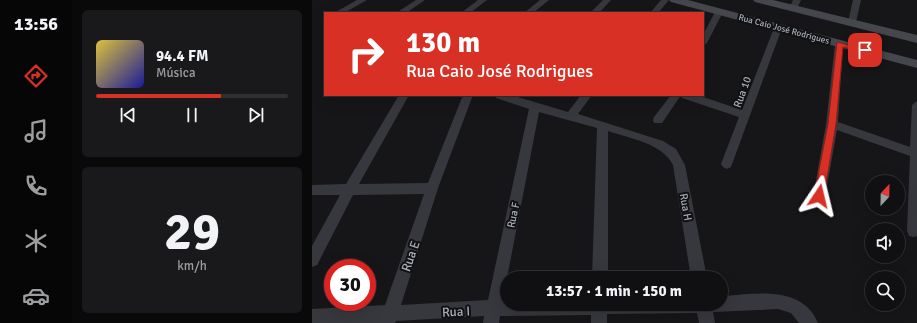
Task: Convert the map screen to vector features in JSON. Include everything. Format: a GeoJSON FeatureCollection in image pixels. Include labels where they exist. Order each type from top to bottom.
{"type":"FeatureCollection","features":[{"type":"Feature","properties":{"kind":"street"},"geometry":{"type":"LineString","coordinates":[[340,12],[363,0]]}},
{"type":"Feature","properties":{"kind":"street"},"geometry":{"type":"LineString","coordinates":[[466,12],[484,0]]}},
{"type":"Feature","properties":{"kind":"street"},"geometry":{"type":"LineString","coordinates":[[529,12],[545,0]]}},
{"type":"Feature","properties":{"kind":"street"},"geometry":{"type":"LineString","coordinates":[[595,12],[607,0]]}},
{"type":"Feature","properties":{"kind":"street"},"geometry":{"type":"LineString","coordinates":[[655,12],[665,0]]}},
{"type":"Feature","properties":{"kind":"street","name":"Rua Caio José Rodrigues"},"geometry":{"type":"LineString","coordinates":[[675,0],[917,64]]}},
{"type":"Feature","properties":{"kind":"street"},"geometry":{"type":"LineString","coordinates":[[759,0],[795,4],[852,22],[917,39]]}},
{"type":"Feature","properties":{"kind":"street"},"geometry":{"type":"LineString","coordinates":[[852,22],[856,0]]}},
{"type":"Feature","properties":{"kind":"street"},"geometry":{"type":"LineString","coordinates":[[401,12],[416,1]]}},
{"type":"Feature","properties":{"kind":"street"},"geometry":{"type":"LineString","coordinates":[[704,41],[719,12]]}},
{"type":"Feature","properties":{"kind":"street","name":"Rua 10"},"geometry":{"type":"LineString","coordinates":[[727,164],[778,28]]}},
{"type":"Feature","properties":{"kind":"street"},"geometry":{"type":"LineString","coordinates":[[819,196],[832,124],[840,44]]}},
{"type":"Feature","properties":{"kind":"street"},"geometry":{"type":"LineString","coordinates":[[312,260],[349,190],[403,96]]}},
{"type":"Feature","properties":{"kind":"street","name":"Rua E"},"geometry":{"type":"LineString","coordinates":[[388,319],[432,188],[468,96]]}},
{"type":"Feature","properties":{"kind":"street"},"geometry":{"type":"LineString","coordinates":[[503,96],[535,107],[603,125],[600,271]]}},
{"type":"Feature","properties":{"kind":"street"},"geometry":{"type":"LineString","coordinates":[[571,116],[586,96]]}},
{"type":"Feature","properties":{"kind":"street"},"geometry":{"type":"LineString","coordinates":[[658,120],[675,96]]}},
{"type":"Feature","properties":{"kind":"street"},"geometry":{"type":"LineString","coordinates":[[689,96],[746,115]]}},
{"type":"Feature","properties":{"kind":"street"},"geometry":{"type":"LineString","coordinates":[[914,231],[917,105]]}},
{"type":"Feature","properties":{"kind":"street","name":"Rua F"},"geometry":{"type":"LineString","coordinates":[[492,316],[535,107]]}},
{"type":"Feature","properties":{"kind":"street"},"geometry":{"type":"LineString","coordinates":[[832,124],[915,153]]}},
{"type":"Feature","properties":{"kind":"street","name":"Rua H"},"geometry":{"type":"LineString","coordinates":[[603,125],[659,144],[672,152],[679,165],[698,271]]}},
{"type":"Feature","properties":{"kind":"street"},"geometry":{"type":"LineString","coordinates":[[312,190],[432,188]]}},
{"type":"Feature","properties":{"kind":"street","name":"Rua I"},"geometry":{"type":"LineString","coordinates":[[728,304],[778,301],[796,307],[810,323]]}},
{"type":"Feature","properties":{"kind":"street","name":"Rua I"},"geometry":{"type":"LineString","coordinates":[[312,316],[388,319],[492,316],[541,311]]}},
{"type":"Feature","properties":{"kind":"street"},"geometry":{"type":"LineString","coordinates":[[599,311],[599,323]]}},
{"type":"Feature","properties":{"kind":"street"},"geometry":{"type":"LineString","coordinates":[[705,311],[707,323]]}},
{"type":"Feature","properties":{"kind":"route"},"geometry":{"type":"LineString","coordinates":[[819,196],[832,124],[840,44],[865,50]]}}]}
